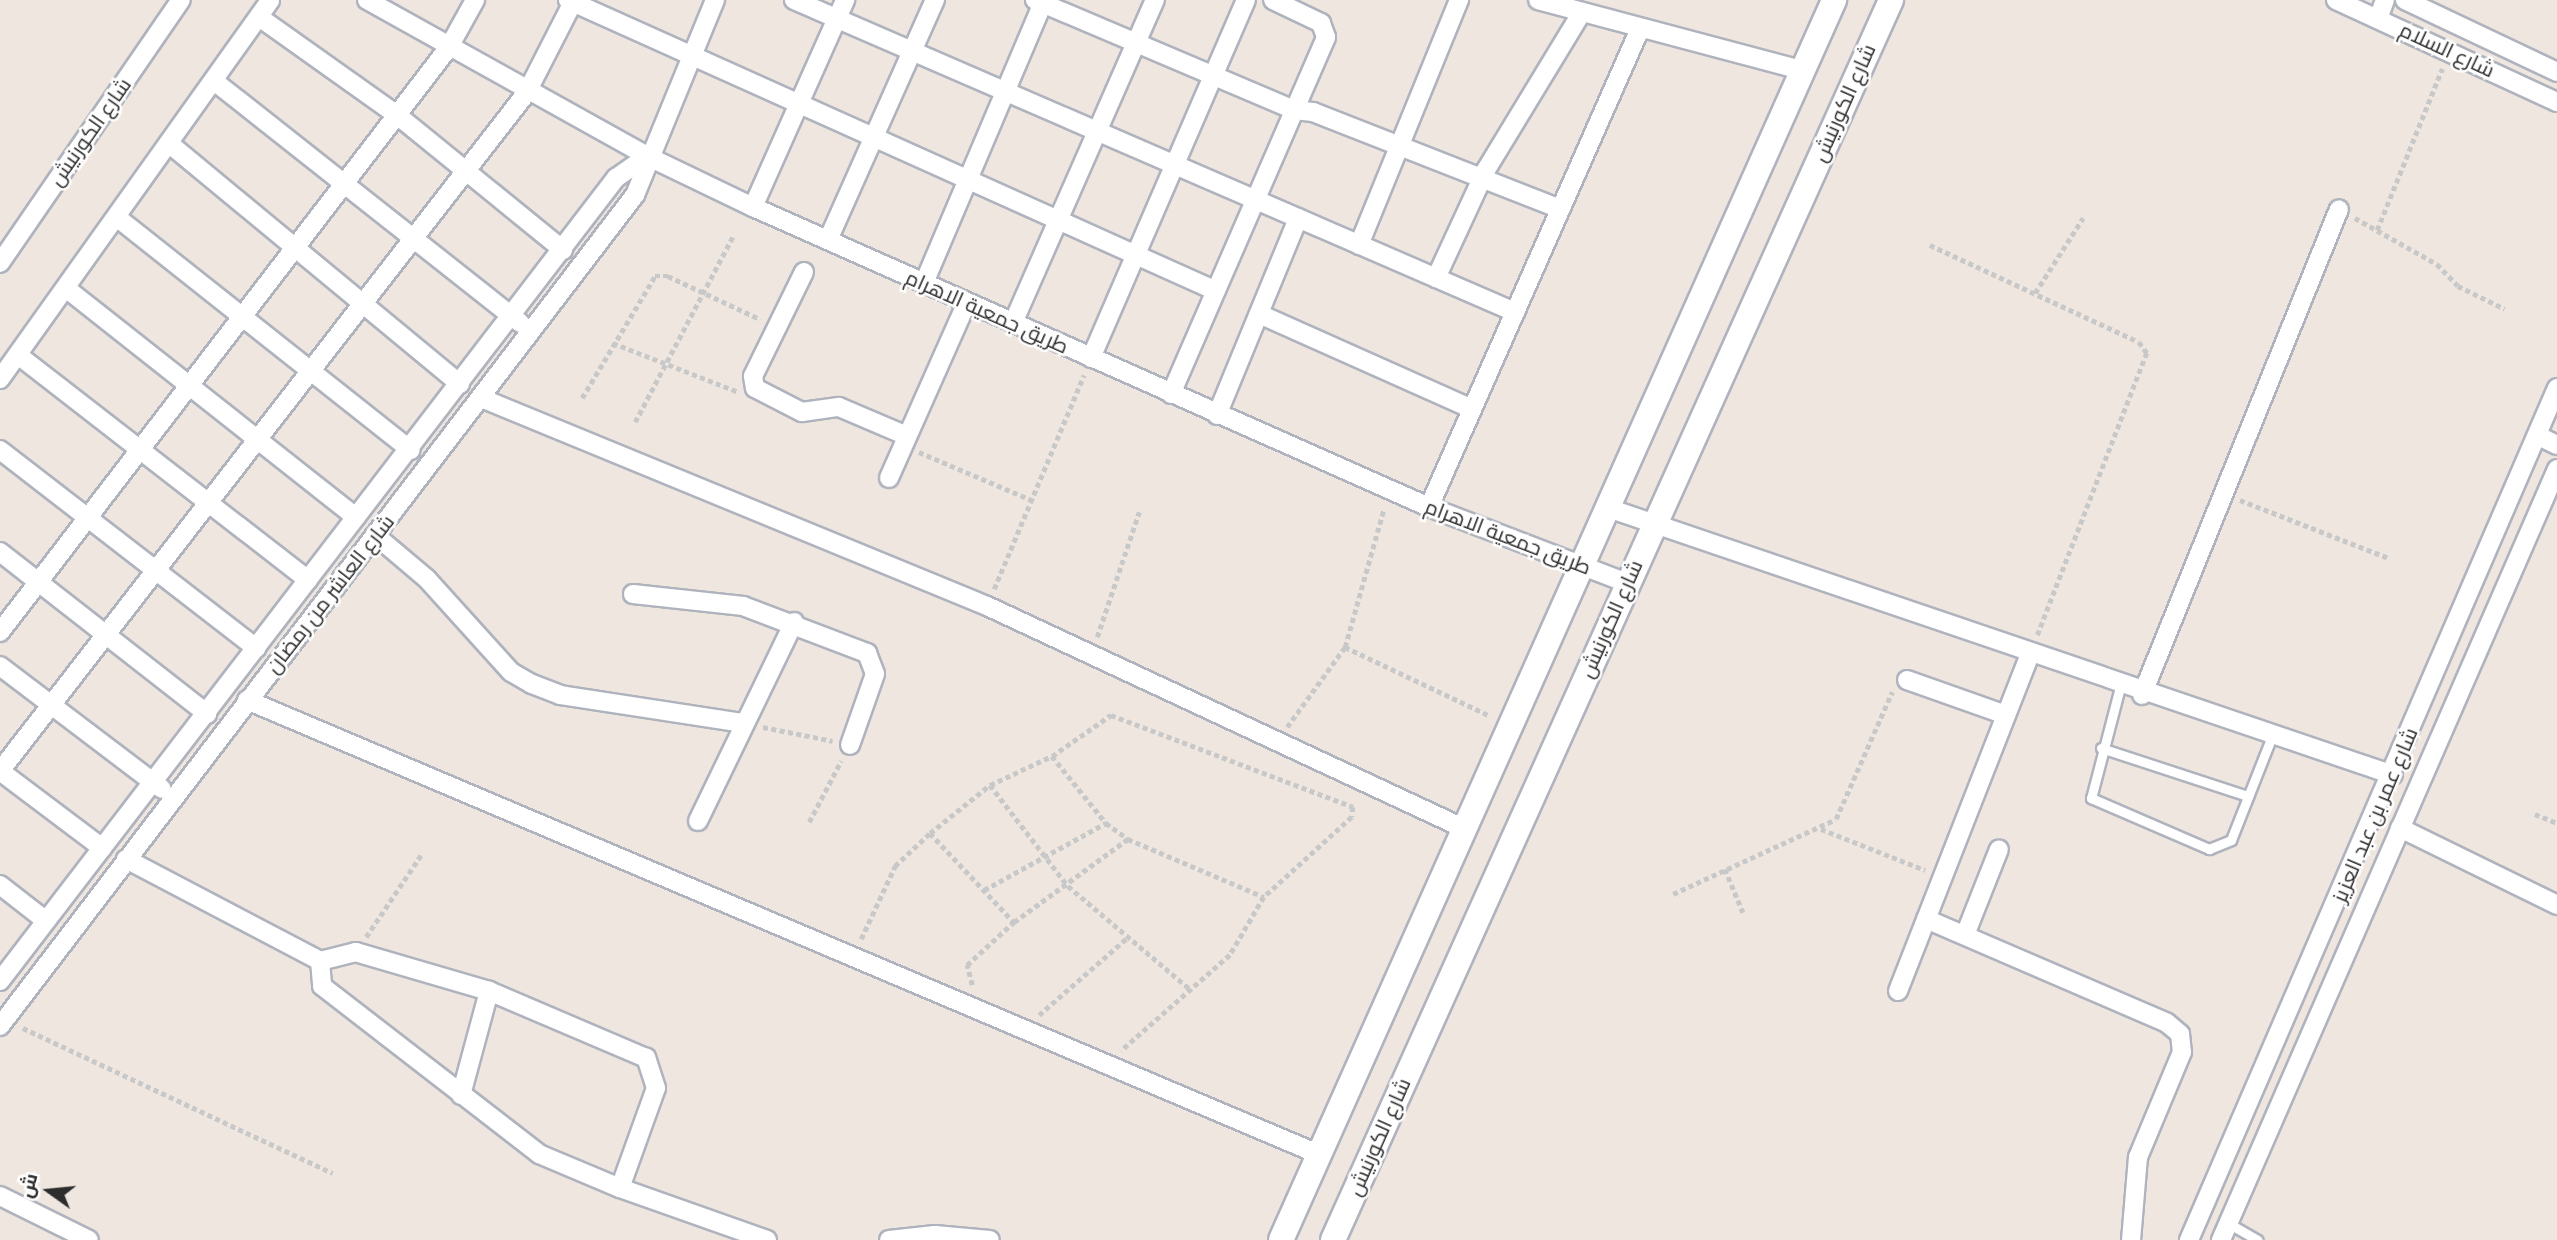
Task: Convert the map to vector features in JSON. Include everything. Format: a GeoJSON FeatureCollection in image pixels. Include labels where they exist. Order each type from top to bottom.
{"type":"FeatureCollection","features":[{"type":"Feature","properties":{"kind":"main road"},"geometry":{"type":"LineString","coordinates":[[1280,1240],[1834,0]]}},
{"type":"Feature","properties":{"kind":"main road","name":"شارع الكورنيش"},"geometry":{"type":"LineString","coordinates":[[1333,1240],[1891,0]]}},
{"type":"Feature","properties":{"kind":"street","name":"شارع الكورنيش"},"geometry":{"type":"LineString","coordinates":[[0,263],[181,0]]}},
{"type":"Feature","properties":{"kind":"street"},"geometry":{"type":"LineString","coordinates":[[0,379],[119,219],[270,0]]}},
{"type":"Feature","properties":{"kind":"street","name":"طريق جمعية الاهرام"},"geometry":{"type":"LineString","coordinates":[[367,0],[527,92],[647,156],[753,207],[1429,508],[1627,583]]}},
{"type":"Feature","properties":{"kind":"street"},"geometry":{"type":"LineString","coordinates":[[0,632],[449,47],[475,0]]}},
{"type":"Feature","properties":{"kind":"street","name":"شارع العاشر من رمضان"},"geometry":{"type":"LineString","coordinates":[[2,1023],[635,195],[647,156],[715,0]]}},
{"type":"Feature","properties":{"kind":"street"},"geometry":{"type":"LineString","coordinates":[[794,0],[1515,313]]}},
{"type":"Feature","properties":{"kind":"street"},"geometry":{"type":"LineString","coordinates":[[753,207],[845,0]]}},
{"type":"Feature","properties":{"kind":"street"},"geometry":{"type":"LineString","coordinates":[[828,240],[935,0]]}},
{"type":"Feature","properties":{"kind":"street"},"geometry":{"type":"LineString","coordinates":[[1013,323],[1155,0]]}},
{"type":"Feature","properties":{"kind":"street"},"geometry":{"type":"LineString","coordinates":[[1091,358],[1246,0]]}},
{"type":"Feature","properties":{"kind":"street"},"geometry":{"type":"LineString","coordinates":[[1171,394],[1294,110],[1325,29],[1273,0]]}},
{"type":"Feature","properties":{"kind":"street"},"geometry":{"type":"LineString","coordinates":[[1359,245],[1459,0]]}},
{"type":"Feature","properties":{"kind":"street"},"geometry":{"type":"LineString","coordinates":[[1538,0],[1639,32],[1801,70]]}},
{"type":"Feature","properties":{"kind":"street","name":"شارع السلام"},"geometry":{"type":"LineString","coordinates":[[2336,0],[2557,102]]}},
{"type":"Feature","properties":{"kind":"street"},"geometry":{"type":"LineString","coordinates":[[2378,19],[2385,0]]}},
{"type":"Feature","properties":{"kind":"street","name":"شارع السلام"},"geometry":{"type":"LineString","coordinates":[[2405,0],[2557,72]]}},
{"type":"Feature","properties":{"kind":"street"},"geometry":{"type":"LineString","coordinates":[[102,848],[0,771],[527,92],[572,1],[800,106],[1216,291]]}},
{"type":"Feature","properties":{"kind":"street"},"geometry":{"type":"LineString","coordinates":[[924,283],[1041,1],[1294,110],[1399,146],[1561,209]]}},
{"type":"Feature","properties":{"kind":"street"},"geometry":{"type":"LineString","coordinates":[[1436,278],[1482,178],[1581,14]]}},
{"type":"Feature","properties":{"kind":"street"},"geometry":{"type":"LineString","coordinates":[[259,17],[397,115],[563,250]]}},
{"type":"Feature","properties":{"kind":"street"},"geometry":{"type":"LineString","coordinates":[[1429,508],[1639,32]]}},
{"type":"Feature","properties":{"kind":"street"},"geometry":{"type":"LineString","coordinates":[[214,81],[531,332]]}},
{"type":"Feature","properties":{"kind":"street"},"geometry":{"type":"LineString","coordinates":[[171,145],[460,384]]}},
{"type":"Feature","properties":{"kind":"street","name":"شارع العاشر من رمضان"},"geometry":{"type":"LineString","coordinates":[[0,981],[625,169],[647,156]]}},
{"type":"Feature","properties":{"kind":"street"},"geometry":{"type":"LineString","coordinates":[[2142,695],[2220,492],[2339,209]]}},
{"type":"Feature","properties":{"kind":"street"},"geometry":{"type":"LineString","coordinates":[[1217,415],[1298,218]]}},
{"type":"Feature","properties":{"kind":"street"},"geometry":{"type":"LineString","coordinates":[[119,219],[410,450]]}},
{"type":"Feature","properties":{"kind":"street"},"geometry":{"type":"LineString","coordinates":[[804,272],[753,376],[755,388],[802,412],[839,407],[905,441]]}},
{"type":"Feature","properties":{"kind":"street"},"geometry":{"type":"LineString","coordinates":[[67,289],[356,517]]}},
{"type":"Feature","properties":{"kind":"street"},"geometry":{"type":"LineString","coordinates":[[889,478],[967,304]]}},
{"type":"Feature","properties":{"kind":"street"},"geometry":{"type":"LineString","coordinates":[[1259,314],[1472,408]]}},
{"type":"Feature","properties":{"kind":"street"},"geometry":{"type":"LineString","coordinates":[[18,355],[308,580]]}},
{"type":"Feature","properties":{"kind":"street","name":"شارع عمر بن عبد العزيز"},"geometry":{"type":"LineString","coordinates":[[2189,1240],[2393,775],[2557,388]]}},
{"type":"Feature","properties":{"kind":"street"},"geometry":{"type":"LineString","coordinates":[[481,397],[987,606],[1279,739],[1463,828]]}},
{"type":"Feature","properties":{"kind":"street"},"geometry":{"type":"LineString","coordinates":[[2537,435],[2557,445]]}},
{"type":"Feature","properties":{"kind":"street"},"geometry":{"type":"LineString","coordinates":[[0,450],[256,648]]}},
{"type":"Feature","properties":{"kind":"street","name":"شارع عمر بن عبد العزيز"},"geometry":{"type":"LineString","coordinates":[[2224,1232],[2557,469]]}},
{"type":"Feature","properties":{"kind":"street"},"geometry":{"type":"LineString","coordinates":[[1608,508],[2142,695],[2393,775]]}},
{"type":"Feature","properties":{"kind":"street"},"geometry":{"type":"LineString","coordinates":[[375,535],[427,579],[511,672],[532,684],[559,695],[743,723]]}},
{"type":"Feature","properties":{"kind":"street"},"geometry":{"type":"LineString","coordinates":[[0,552],[206,713]]}},
{"type":"Feature","properties":{"kind":"street"},"geometry":{"type":"LineString","coordinates":[[633,594],[743,606],[794,622],[855,647],[874,663],[850,745]]}},
{"type":"Feature","properties":{"kind":"street"},"geometry":{"type":"LineString","coordinates":[[698,821],[794,622]]}},
{"type":"Feature","properties":{"kind":"street"},"geometry":{"type":"LineString","coordinates":[[1898,990],[2030,655]]}},
{"type":"Feature","properties":{"kind":"street"},"geometry":{"type":"LineString","coordinates":[[0,666],[173,797]]}},
{"type":"Feature","properties":{"kind":"street"},"geometry":{"type":"LineString","coordinates":[[1908,680],[2006,715]]}},
{"type":"Feature","properties":{"kind":"street"},"geometry":{"type":"LineString","coordinates":[[247,700],[1318,1154]]}},
{"type":"Feature","properties":{"kind":"street"},"geometry":{"type":"LineString","coordinates":[[2400,828],[2557,905]]}},
{"type":"Feature","properties":{"kind":"street"},"geometry":{"type":"LineString","coordinates":[[1965,935],[1999,849]]}},
{"type":"Feature","properties":{"kind":"street"},"geometry":{"type":"LineString","coordinates":[[126,859],[320,961],[356,952],[489,991],[635,1051],[655,1071],[656,1088],[620,1188]]}},
{"type":"Feature","properties":{"kind":"street"},"geometry":{"type":"LineString","coordinates":[[0,885],[46,921]]}},
{"type":"Feature","properties":{"kind":"street"},"geometry":{"type":"LineString","coordinates":[[1926,919],[2180,1034],[2182,1052],[2138,1157],[2130,1240]]}},
{"type":"Feature","properties":{"kind":"street"},"geometry":{"type":"LineString","coordinates":[[320,961],[322,986],[538,1154],[620,1188],[766,1240]]}},
{"type":"Feature","properties":{"kind":"street"},"geometry":{"type":"LineString","coordinates":[[461,1095],[489,991]]}},
{"type":"Feature","properties":{"kind":"street"},"geometry":{"type":"LineString","coordinates":[[0,1196],[89,1240]]}},
{"type":"Feature","properties":{"kind":"street"},"geometry":{"type":"LineString","coordinates":[[2201,1212],[2224,1232]]}},
{"type":"Feature","properties":{"kind":"street"},"geometry":{"type":"LineString","coordinates":[[889,1240],[936,1235],[990,1240]]}},
{"type":"Feature","properties":{"kind":"lane"},"geometry":{"type":"LineString","coordinates":[[2120,687],[2089,788],[2095,802],[2209,849],[2231,840],[2272,736]]}},
{"type":"Feature","properties":{"kind":"lane"},"geometry":{"type":"LineString","coordinates":[[2101,748],[2248,796]]}},
{"type":"Feature","properties":{"kind":"lane"},"geometry":{"type":"LineString","coordinates":[[2224,1232],[2258,1240]]}},
{"type":"Feature","properties":{"kind":"path"},"geometry":{"type":"LineString","coordinates":[[2449,52],[2377,230],[2437,264],[2458,286],[2505,309]]}},
{"type":"Feature","properties":{"kind":"path"},"geometry":{"type":"LineString","coordinates":[[2035,293],[2083,218]]}},
{"type":"Feature","properties":{"kind":"path"},"geometry":{"type":"LineString","coordinates":[[635,422],[734,234]]}},
{"type":"Feature","properties":{"kind":"path"},"geometry":{"type":"LineString","coordinates":[[1930,245],[2139,342],[2147,353],[2030,655]]}},
{"type":"Feature","properties":{"kind":"path"},"geometry":{"type":"LineString","coordinates":[[582,398],[655,276],[703,292],[777,326]]}},
{"type":"Feature","properties":{"kind":"path"},"geometry":{"type":"LineString","coordinates":[[613,344],[727,391],[755,388]]}},
{"type":"Feature","properties":{"kind":"path"},"geometry":{"type":"LineString","coordinates":[[987,606],[1034,501],[1091,358]]}},
{"type":"Feature","properties":{"kind":"path"},"geometry":{"type":"LineString","coordinates":[[905,441],[1034,501]]}},
{"type":"Feature","properties":{"kind":"path"},"geometry":{"type":"LineString","coordinates":[[1279,739],[1345,647],[1389,490]]}},
{"type":"Feature","properties":{"kind":"path"},"geometry":{"type":"LineString","coordinates":[[2220,492],[2389,558]]}},
{"type":"Feature","properties":{"kind":"path"},"geometry":{"type":"LineString","coordinates":[[1092,654],[1139,512]]}},
{"type":"Feature","properties":{"kind":"path"},"geometry":{"type":"LineString","coordinates":[[1345,647],[1510,725]]}},
{"type":"Feature","properties":{"kind":"path"},"geometry":{"type":"LineString","coordinates":[[1673,894],[1821,829],[1845,808],[1895,685],[1908,680]]}},
{"type":"Feature","properties":{"kind":"path"},"geometry":{"type":"LineString","coordinates":[[853,957],[895,866],[930,833],[990,785],[1052,756],[1104,718],[1119,716],[1353,807],[1352,817],[1265,897],[1230,956],[1118,1054]]}},
{"type":"Feature","properties":{"kind":"path"},"geometry":{"type":"LineString","coordinates":[[743,723],[850,745],[808,822]]}},
{"type":"Feature","properties":{"kind":"path"},"geometry":{"type":"LineString","coordinates":[[1052,756],[1106,823],[1128,839],[1265,897]]}},
{"type":"Feature","properties":{"kind":"path"},"geometry":{"type":"LineString","coordinates":[[990,785],[1068,886],[1191,990]]}},
{"type":"Feature","properties":{"kind":"path"},"geometry":{"type":"LineString","coordinates":[[2535,814],[2557,822]]}},
{"type":"Feature","properties":{"kind":"path"},"geometry":{"type":"LineString","coordinates":[[984,890],[1046,859],[1106,823]]}},
{"type":"Feature","properties":{"kind":"path"},"geometry":{"type":"LineString","coordinates":[[1821,829],[1942,877]]}},
{"type":"Feature","properties":{"kind":"path"},"geometry":{"type":"LineString","coordinates":[[930,833],[1014,922]]}},
{"type":"Feature","properties":{"kind":"path"},"geometry":{"type":"LineString","coordinates":[[983,993],[966,978],[967,965],[1014,922],[1068,886],[1128,839]]}},
{"type":"Feature","properties":{"kind":"path"},"geometry":{"type":"LineString","coordinates":[[356,952],[421,855]]}},
{"type":"Feature","properties":{"kind":"path"},"geometry":{"type":"LineString","coordinates":[[1725,869],[1743,912]]}},
{"type":"Feature","properties":{"kind":"path"},"geometry":{"type":"LineString","coordinates":[[1030,1022],[1127,937]]}},
{"type":"Feature","properties":{"kind":"path"},"geometry":{"type":"LineString","coordinates":[[2,1023],[333,1173]]}}]}
